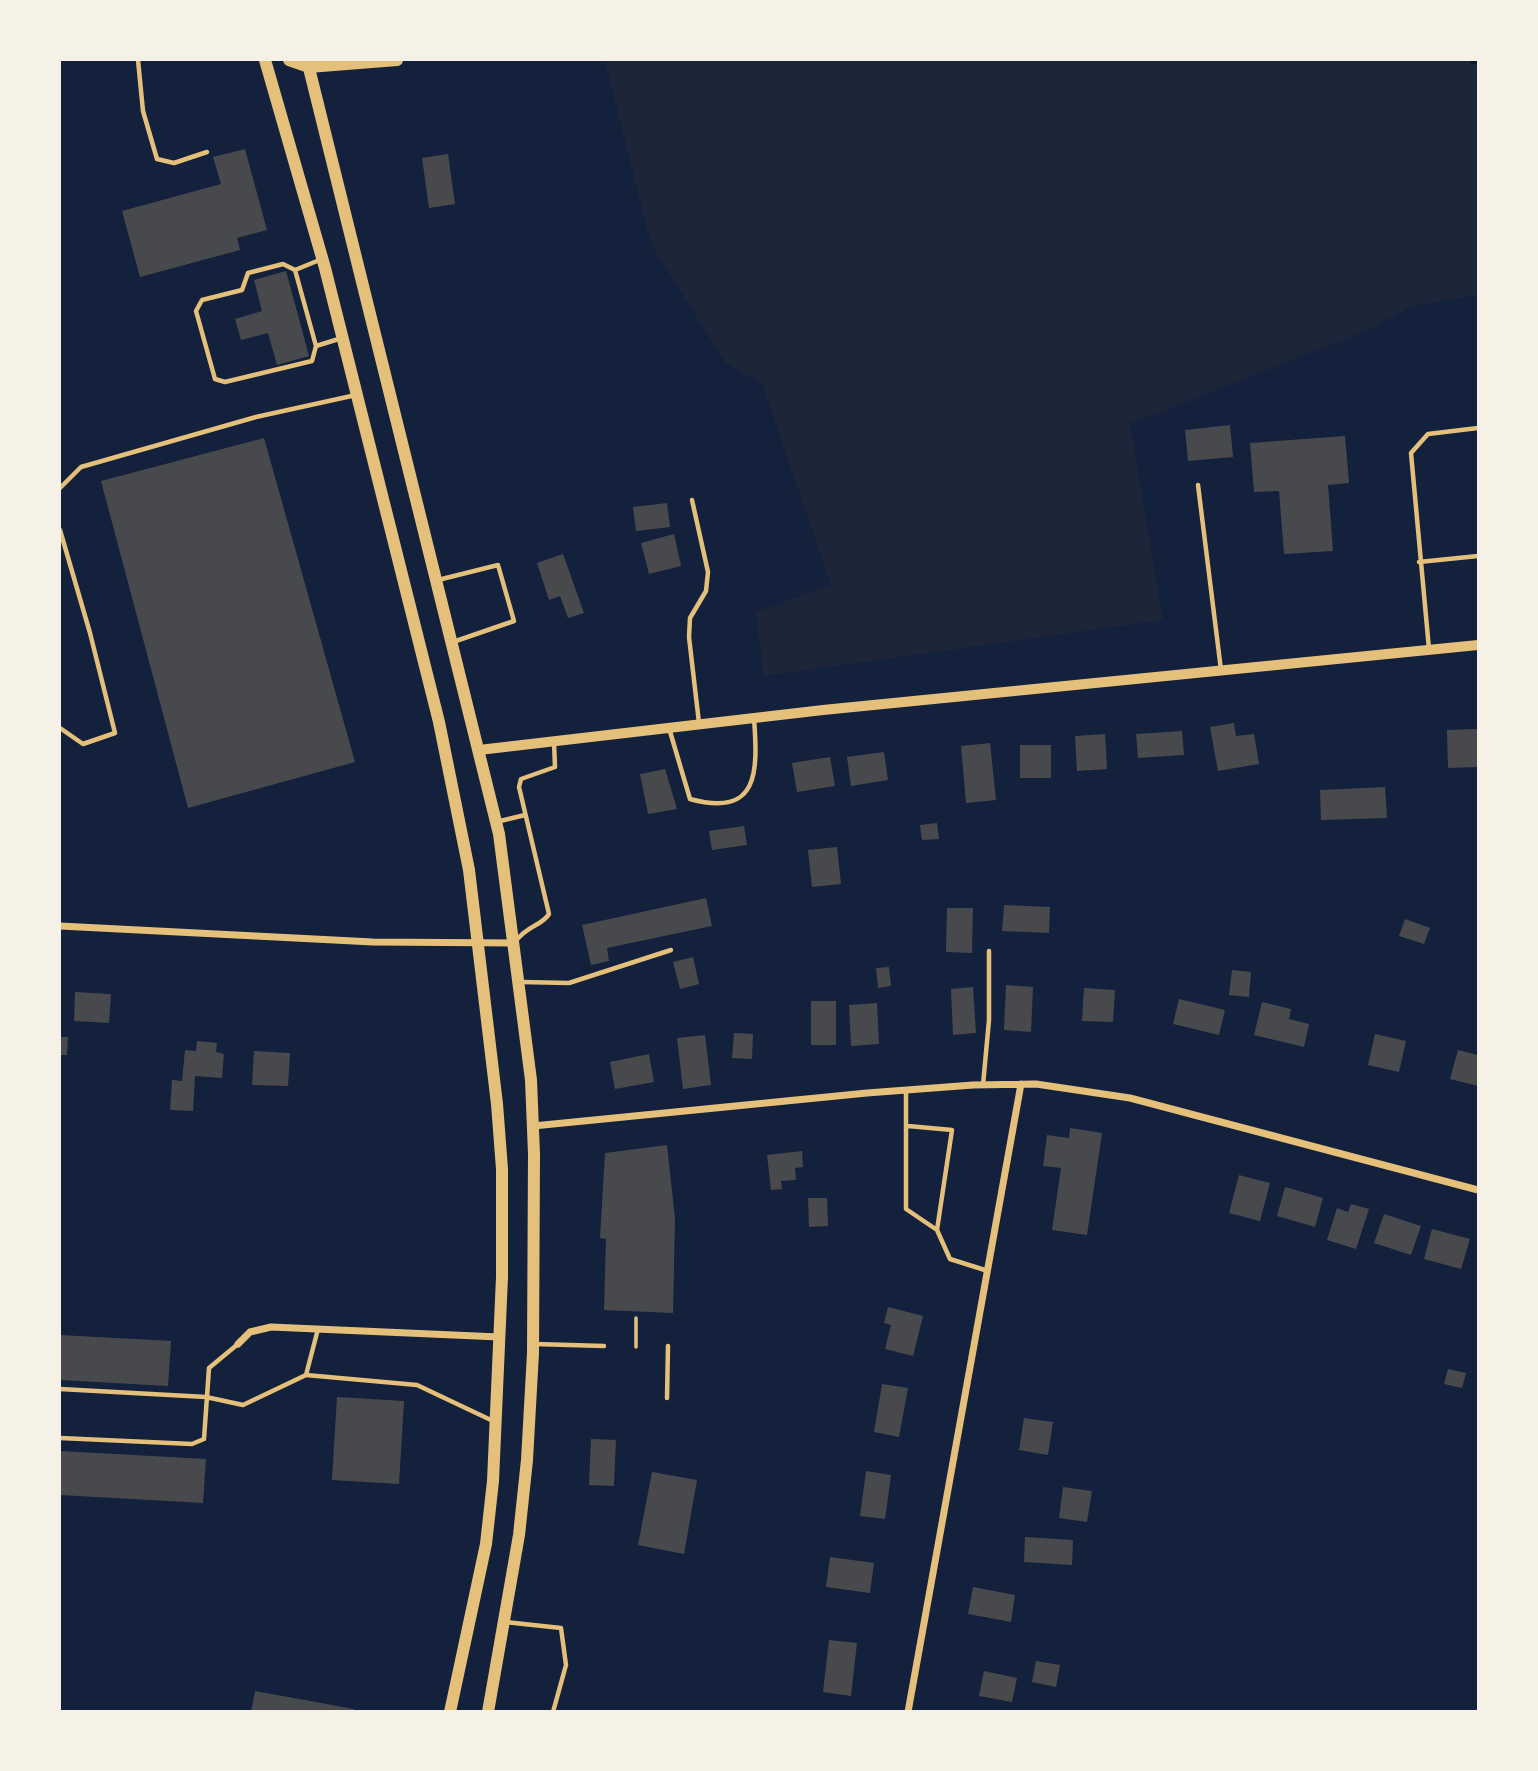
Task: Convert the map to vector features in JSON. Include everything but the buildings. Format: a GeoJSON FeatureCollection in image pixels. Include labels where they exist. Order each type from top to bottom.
{"type":"FeatureCollection","features":[{"type":"Feature","properties":{"kind":"main road"},"geometry":{"type":"LineString","coordinates":[[265,60],[323,258],[439,722],[469,870],[478,945],[502,1169],[496,1423],[486,1544],[450,1712]]}},
{"type":"Feature","properties":{"kind":"main road"},"geometry":{"type":"LineString","coordinates":[[289,60],[308,63],[397,60]]}},
{"type":"Feature","properties":{"kind":"main road"},"geometry":{"type":"LineString","coordinates":[[308,63],[453,642],[495,822],[520,982],[533,1126],[533,1344],[519,1535],[488,1712]]}},
{"type":"Feature","properties":{"kind":"street"},"geometry":{"type":"LineString","coordinates":[[478,750],[668,727],[1479,645]]}},
{"type":"Feature","properties":{"kind":"street"},"geometry":{"type":"LineString","coordinates":[[60,926],[478,945],[515,943]]}},
{"type":"Feature","properties":{"kind":"street"},"geometry":{"type":"LineString","coordinates":[[908,1712],[1021,1084]]}},
{"type":"Feature","properties":{"kind":"street"},"geometry":{"type":"LineString","coordinates":[[533,1126],[906,1090],[1021,1084],[1089,1090],[1130,1098],[1479,1190]]}},
{"type":"Feature","properties":{"kind":"street"},"geometry":{"type":"LineString","coordinates":[[238,1345],[250,1332],[271,1327],[499,1337]]}},
{"type":"Feature","properties":{"kind":"lane"},"geometry":{"type":"LineString","coordinates":[[138,60],[143,111],[157,159],[174,163],[207,152]]}},
{"type":"Feature","properties":{"kind":"lane"},"geometry":{"type":"LineString","coordinates":[[295,270],[323,258]]}},
{"type":"Feature","properties":{"kind":"lane"},"geometry":{"type":"LineString","coordinates":[[283,264],[295,270],[316,346],[312,360],[225,382],[215,379],[196,311],[202,300],[242,290],[248,273],[283,264]]}},
{"type":"Feature","properties":{"kind":"lane"},"geometry":{"type":"LineString","coordinates":[[316,346],[343,338]]}},
{"type":"Feature","properties":{"kind":"lane"},"geometry":{"type":"LineString","coordinates":[[60,488],[81,467],[257,417],[357,395]]}},
{"type":"Feature","properties":{"kind":"lane"},"geometry":{"type":"LineString","coordinates":[[1429,650],[1411,453],[1428,434],[1479,428]]}},
{"type":"Feature","properties":{"kind":"lane"},"geometry":{"type":"LineString","coordinates":[[1198,485],[1222,671]]}},
{"type":"Feature","properties":{"kind":"lane"},"geometry":{"type":"LineString","coordinates":[[692,500],[708,572],[706,591],[690,618],[689,637],[699,724]]}},
{"type":"Feature","properties":{"kind":"lane"},"geometry":{"type":"LineString","coordinates":[[60,530],[115,733],[83,744],[60,729]]}},
{"type":"Feature","properties":{"kind":"lane"},"geometry":{"type":"LineString","coordinates":[[1419,562],[1479,556]]}},
{"type":"Feature","properties":{"kind":"lane"},"geometry":{"type":"LineString","coordinates":[[437,580],[498,565],[514,621],[453,642]]}},
{"type":"Feature","properties":{"kind":"lane"},"geometry":{"type":"LineString","coordinates":[[668,727],[690,799],[712,805],[736,801],[748,793],[757,762],[754,718]]}},
{"type":"Feature","properties":{"kind":"lane"},"geometry":{"type":"LineString","coordinates":[[515,943],[525,928],[544,920],[549,914],[520,793],[522,779],[555,767],[554,740]]}},
{"type":"Feature","properties":{"kind":"lane"},"geometry":{"type":"LineString","coordinates":[[495,822],[526,815]]}},
{"type":"Feature","properties":{"kind":"lane"},"geometry":{"type":"LineString","coordinates":[[520,982],[569,983],[671,950]]}},
{"type":"Feature","properties":{"kind":"lane"},"geometry":{"type":"LineString","coordinates":[[983,1085],[989,1020],[989,951]]}},
{"type":"Feature","properties":{"kind":"lane"},"geometry":{"type":"LineString","coordinates":[[906,1090],[906,1209],[937,1230],[950,1259],[988,1271]]}},
{"type":"Feature","properties":{"kind":"lane"},"geometry":{"type":"LineString","coordinates":[[908,1126],[952,1130],[937,1230]]}},
{"type":"Feature","properties":{"kind":"lane"},"geometry":{"type":"LineString","coordinates":[[306,1376],[318,1329]]}},
{"type":"Feature","properties":{"kind":"lane"},"geometry":{"type":"LineString","coordinates":[[533,1344],[604,1346]]}},
{"type":"Feature","properties":{"kind":"lane"},"geometry":{"type":"LineString","coordinates":[[60,1438],[191,1444],[204,1440],[209,1368],[238,1345]]}},
{"type":"Feature","properties":{"kind":"lane"},"geometry":{"type":"LineString","coordinates":[[667,1398],[668,1346]]}},
{"type":"Feature","properties":{"kind":"lane"},"geometry":{"type":"LineString","coordinates":[[60,1389],[206,1397],[243,1405],[306,1376],[417,1385],[496,1423]]}},
{"type":"Feature","properties":{"kind":"lane"},"geometry":{"type":"LineString","coordinates":[[504,1622],[561,1628],[566,1665],[553,1712]]}},
{"type":"Feature","properties":{"kind":"path"},"geometry":{"type":"LineString","coordinates":[[636,1318],[636,1347]]}},
{"type":"Feature","properties":{"kind":"shaded area"},"geometry":{"type":"Polygon","coordinates":[[[605,60],[1478,60],[1478,295],[1413,306],[1368,330],[1130,424],[1163,620],[764,676],[756,612],[831,585],[762,384],[725,362],[651,244],[605,60]]]}},
{"type":"Feature","properties":{"kind":"waterway"},"geometry":{"type":"LineString","coordinates":[[1473,62],[1478,60]]}}]}
